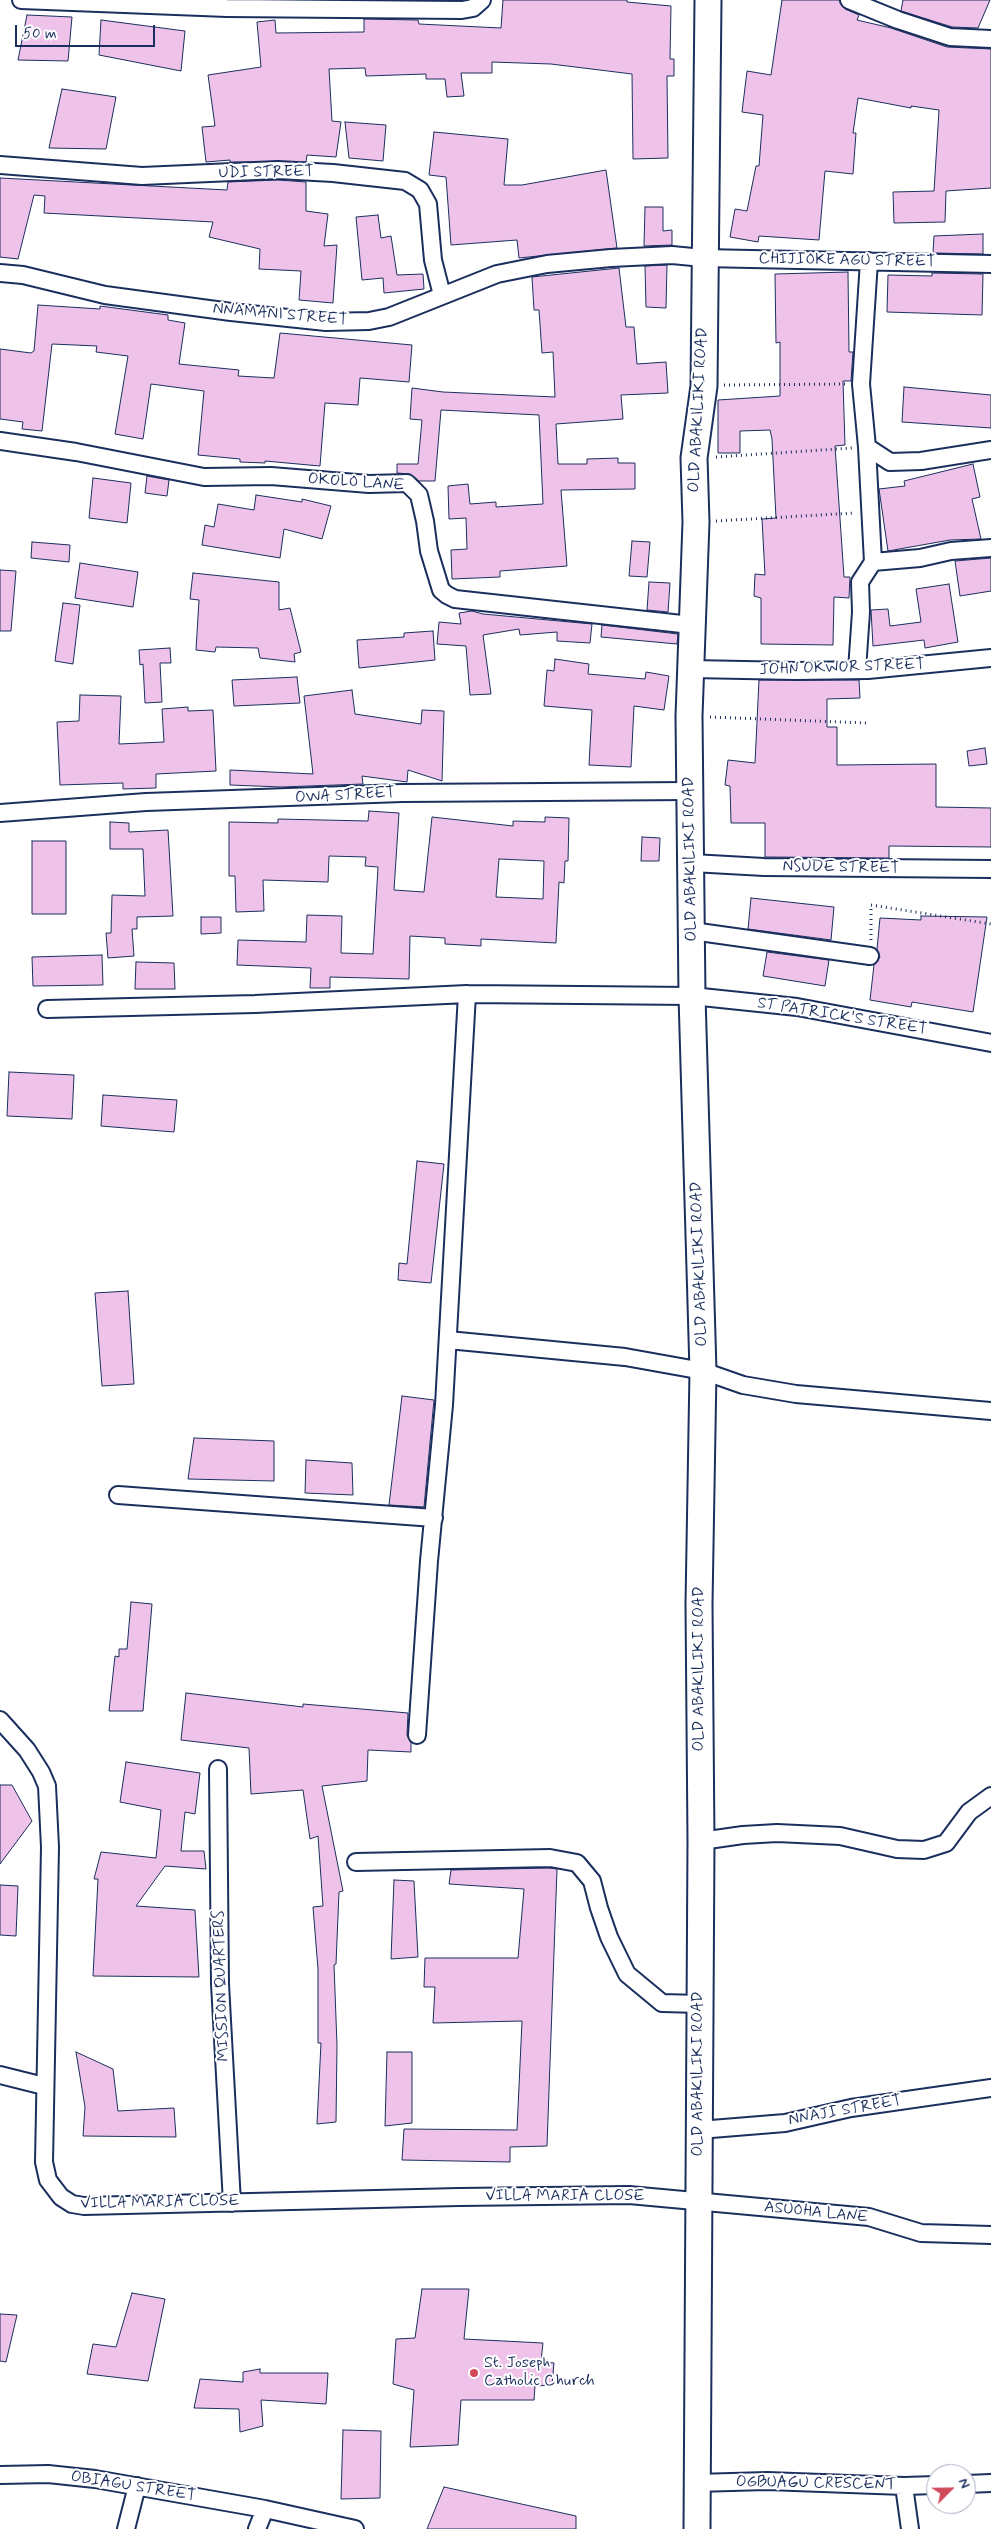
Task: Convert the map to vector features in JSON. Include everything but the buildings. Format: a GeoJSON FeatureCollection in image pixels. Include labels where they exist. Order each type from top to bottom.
{"type":"FeatureCollection","features":[{"type":"Feature","properties":{"kind":"main road","name":"OLD ABAKILIKI ROAD"},"geometry":{"type":"LineString","coordinates":[[697,2529],[701,1841],[699,1604],[703,1371],[692,996],[689,716],[696,522],[694,458],[704,386],[708,0]]}},
{"type":"Feature","properties":{"kind":"street"},"geometry":{"type":"LineString","coordinates":[[21,0],[462,10],[473,8],[482,0]]}},
{"type":"Feature","properties":{"kind":"street"},"geometry":{"type":"LineString","coordinates":[[849,0],[898,20],[950,37],[991,39]]}},
{"type":"Feature","properties":{"kind":"street","name":"UDI STREET"},"geometry":{"type":"LineString","coordinates":[[0,165],[142,176],[278,170],[333,173],[405,181],[420,190],[428,204],[433,260],[442,295]]}},
{"type":"Feature","properties":{"kind":"street","name":"NNAMANI STREET"},"geometry":{"type":"LineString","coordinates":[[0,273],[23,276],[105,294],[231,312],[326,322],[369,321],[389,317],[496,274],[547,264],[640,256],[704,258]]}},
{"type":"Feature","properties":{"kind":"street","name":"CHIJIOKE AGU STREET"},"geometry":{"type":"LineString","coordinates":[[704,258],[991,264]]}},
{"type":"Feature","properties":{"kind":"street"},"geometry":{"type":"LineString","coordinates":[[857,670],[861,612],[860,582],[874,562],[861,384],[869,262]]}},
{"type":"Feature","properties":{"kind":"street","name":"OKOLO LANE"},"geometry":{"type":"LineString","coordinates":[[0,441],[76,452],[204,477],[271,476],[369,484],[407,483],[419,495],[432,559],[441,590],[447,595],[455,599],[691,625]]}},
{"type":"Feature","properties":{"kind":"street"},"geometry":{"type":"LineString","coordinates":[[867,447],[890,462],[921,461],[991,450]]}},
{"type":"Feature","properties":{"kind":"street"},"geometry":{"type":"LineString","coordinates":[[874,562],[920,558],[951,551],[991,548]]}},
{"type":"Feature","properties":{"kind":"street","name":"JOHN OKWOR STREET"},"geometry":{"type":"LineString","coordinates":[[692,669],[857,670],[918,667],[991,658]]}},
{"type":"Feature","properties":{"kind":"street","name":"OWA STREET"},"geometry":{"type":"LineString","coordinates":[[0,813],[146,802],[402,793],[690,791]]}},
{"type":"Feature","properties":{"kind":"street","name":"NSUDE STREET"},"geometry":{"type":"LineString","coordinates":[[692,863],[782,867],[991,869]]}},
{"type":"Feature","properties":{"kind":"street"},"geometry":{"type":"LineString","coordinates":[[692,932],[870,956]]}},
{"type":"Feature","properties":{"kind":"street"},"geometry":{"type":"LineString","coordinates":[[418,1735],[448,1340],[467,994]]}},
{"type":"Feature","properties":{"kind":"street","name":"ST PATRICK'S STREET"},"geometry":{"type":"LineString","coordinates":[[47,1009],[255,1004],[467,994],[692,996],[797,1007],[991,1043]]}},
{"type":"Feature","properties":{"kind":"street"},"geometry":{"type":"LineString","coordinates":[[448,1340],[625,1358],[703,1371],[743,1385],[796,1394],[991,1411]]}},
{"type":"Feature","properties":{"kind":"street"},"geometry":{"type":"LineString","coordinates":[[118,1495],[434,1518]]}},
{"type":"Feature","properties":{"kind":"street","name":"VILLA MARIA CLOSE"},"geometry":{"type":"LineString","coordinates":[[0,1720],[27,1750],[41,1772],[47,1786],[50,1847],[44,2162],[48,2180],[61,2197],[72,2204],[84,2206],[534,2195],[629,2195],[698,2201]]}},
{"type":"Feature","properties":{"kind":"street","name":"MISSION QUARTERS"},"geometry":{"type":"LineString","coordinates":[[218,1769],[220,1984],[232,2203]]}},
{"type":"Feature","properties":{"kind":"street"},"geometry":{"type":"LineString","coordinates":[[701,1841],[769,1834],[840,1836],[897,1849],[924,1850],[946,1843],[970,1812],[991,1796]]}},
{"type":"Feature","properties":{"kind":"street"},"geometry":{"type":"LineString","coordinates":[[356,1862],[550,1858],[577,1863],[592,1881],[609,1937],[627,1974],[662,2003],[700,2004]]}},
{"type":"Feature","properties":{"kind":"street"},"geometry":{"type":"LineString","coordinates":[[0,2075],[44,2086]]}},
{"type":"Feature","properties":{"kind":"street","name":"NNAJI STREET"},"geometry":{"type":"LineString","coordinates":[[699,2130],[785,2122],[851,2108],[991,2088]]}},
{"type":"Feature","properties":{"kind":"street","name":"ASUOHA LANE"},"geometry":{"type":"LineString","coordinates":[[698,2201],[869,2217],[908,2231],[921,2233],[991,2235]]}},
{"type":"Feature","properties":{"kind":"street","name":"OBIAGU STREET"},"geometry":{"type":"LineString","coordinates":[[0,2475],[48,2474],[137,2486],[265,2509],[355,2529]]}},
{"type":"Feature","properties":{"kind":"street","name":"OGBUAGU CRESCENT"},"geometry":{"type":"LineString","coordinates":[[696,2483],[767,2480],[926,2485]]}},
{"type":"Feature","properties":{"kind":"street"},"geometry":{"type":"LineString","coordinates":[[976,2484],[991,2483]]}},
{"type":"Feature","properties":{"kind":"street"},"geometry":{"type":"LineString","coordinates":[[126,2529],[137,2486]]}},
{"type":"Feature","properties":{"kind":"street"},"geometry":{"type":"LineString","coordinates":[[904,2486],[910,2529]]}},
{"type":"Feature","properties":{"kind":"street"},"geometry":{"type":"LineString","coordinates":[[257,2529],[265,2509]]}},
{"type":"Feature","properties":{"kind":"path"},"geometry":{"type":"LineString","coordinates":[[704,386],[861,384]]}},
{"type":"Feature","properties":{"kind":"path"},"geometry":{"type":"LineString","coordinates":[[694,458],[867,447]]}},
{"type":"Feature","properties":{"kind":"path"},"geometry":{"type":"LineString","coordinates":[[696,522],[870,513]]}},
{"type":"Feature","properties":{"kind":"path"},"geometry":{"type":"LineString","coordinates":[[689,716],[866,723]]}},
{"type":"Feature","properties":{"kind":"path"},"geometry":{"type":"LineString","coordinates":[[870,956],[871,905],[991,924]]}},
{"type":"Feature","properties":{"kind":"place","name":"St. Joseph Catholic Church"},"geometry":{"type":"Point","coordinates":[474,2373]}}]}
